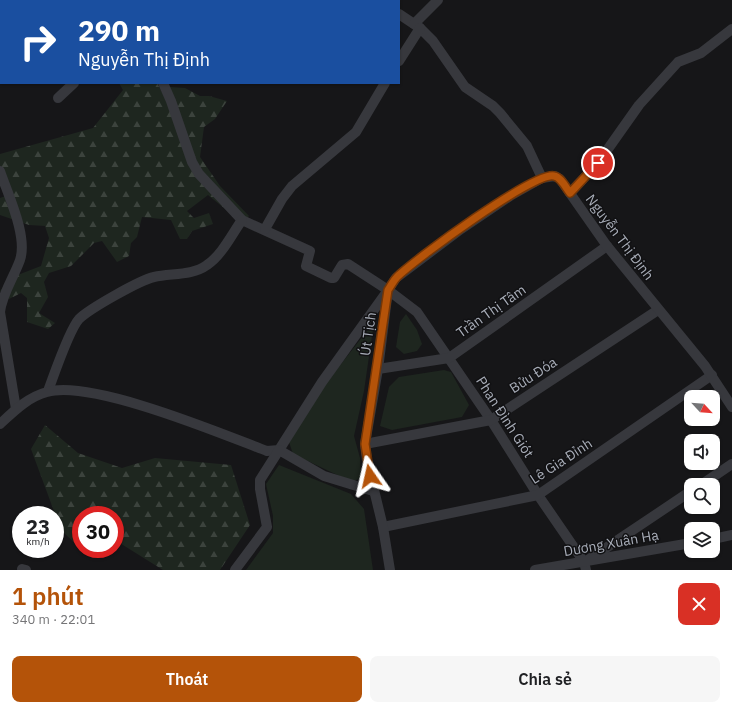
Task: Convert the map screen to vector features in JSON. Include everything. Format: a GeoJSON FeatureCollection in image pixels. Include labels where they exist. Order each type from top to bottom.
{"type":"FeatureCollection","features":[{"type":"Feature","properties":{"kind":"street"},"geometry":{"type":"LineString","coordinates":[[400,59],[417,26],[438,0]]}},
{"type":"Feature","properties":{"kind":"street"},"geometry":{"type":"LineString","coordinates":[[235,570],[267,527],[260,489],[260,480],[322,382],[396,278],[434,248],[510,196],[542,178],[521,138],[492,106],[465,88],[439,48],[417,26],[400,15]]}},
{"type":"Feature","properties":{"kind":"street"},"geometry":{"type":"LineString","coordinates":[[570,193],[598,163],[639,105],[678,62],[701,53],[732,29]]}},
{"type":"Feature","properties":{"kind":"street"},"geometry":{"type":"LineString","coordinates":[[58,98],[73,84]]}},
{"type":"Feature","properties":{"kind":"street"},"geometry":{"type":"LineString","coordinates":[[163,84],[171,101],[194,167],[242,220],[265,230],[282,199],[292,186],[356,132],[384,84]]}},
{"type":"Feature","properties":{"kind":"street"},"geometry":{"type":"LineString","coordinates":[[0,171],[22,240],[20,260],[2,303],[0,312],[16,409]]}},
{"type":"Feature","properties":{"kind":"street","name":"Nguyễn Thị Định"},"geometry":{"type":"LineString","coordinates":[[542,178],[555,176],[570,193],[607,246],[712,375],[732,406]]}},
{"type":"Feature","properties":{"kind":"street"},"geometry":{"type":"LineString","coordinates":[[48,391],[72,330],[80,317],[138,282],[158,276],[194,271],[207,265],[216,256],[242,220]]}},
{"type":"Feature","properties":{"kind":"street","name":"Phan Đình Giót"},"geometry":{"type":"LineString","coordinates":[[265,230],[310,251],[306,266],[334,278],[340,267],[348,264],[388,290],[417,312],[491,420],[585,566]]}},
{"type":"Feature","properties":{"kind":"street","name":"Trần Thị Tâm"},"geometry":{"type":"LineString","coordinates":[[378,369],[448,358],[607,246]]}},
{"type":"Feature","properties":{"kind":"street","name":"Út Tịch"},"geometry":{"type":"LineString","coordinates":[[388,290],[378,369],[365,444],[373,491],[382,527],[390,570]]}},
{"type":"Feature","properties":{"kind":"street","name":"Bửu Đóa"},"geometry":{"type":"LineString","coordinates":[[365,444],[491,420],[658,310]]}},
{"type":"Feature","properties":{"kind":"street","name":"Lê Gia Đỉnh"},"geometry":{"type":"LineString","coordinates":[[382,527],[538,495],[712,375]]}},
{"type":"Feature","properties":{"kind":"street"},"geometry":{"type":"LineString","coordinates":[[0,424],[23,403],[48,391],[74,391],[111,398],[145,407],[267,451],[279,450],[324,476],[373,491]]}},
{"type":"Feature","properties":{"kind":"street"},"geometry":{"type":"LineString","coordinates":[[711,478],[732,464]]}},
{"type":"Feature","properties":{"kind":"street"},"geometry":{"type":"LineString","coordinates":[[585,566],[684,496]]}},
{"type":"Feature","properties":{"kind":"street"},"geometry":{"type":"LineString","coordinates":[[720,538],[732,535]]}},
{"type":"Feature","properties":{"kind":"street","name":"Dương Xuân Hạ"},"geometry":{"type":"LineString","coordinates":[[535,570],[585,566],[684,545]]}},
{"type":"Feature","properties":{"kind":"green space"},"geometry":{"type":"Polygon","coordinates":[[[120,84],[158,84],[164,96],[170,87],[185,88],[200,96],[209,96],[227,101],[215,119],[204,127],[200,157],[220,186],[249,216],[243,221],[235,217],[208,195],[187,211],[194,218],[209,213],[213,224],[192,231],[187,239],[180,239],[171,220],[142,217],[137,237],[131,243],[129,256],[117,262],[102,241],[94,243],[71,266],[49,273],[44,282],[48,297],[39,313],[55,323],[48,329],[27,322],[27,298],[21,293],[9,299],[0,291],[10,278],[41,266],[49,238],[45,226],[29,225],[0,215],[0,198],[8,195],[0,176],[0,154],[93,128],[123,90],[120,84]]]}},
{"type":"Feature","properties":{"kind":"green space"},"geometry":{"type":"Polygon","coordinates":[[[406,314],[417,330],[422,344],[417,351],[404,354],[396,347],[400,322],[406,314]]]}},
{"type":"Feature","properties":{"kind":"green space"},"geometry":{"type":"Polygon","coordinates":[[[374,322],[364,391],[354,436],[360,458],[361,478],[352,482],[293,454],[289,442],[327,382],[374,322]]]}},
{"type":"Feature","properties":{"kind":"green space"},"geometry":{"type":"Polygon","coordinates":[[[444,370],[451,372],[469,405],[462,417],[392,430],[380,426],[389,387],[399,377],[444,370]]]}},
{"type":"Feature","properties":{"kind":"green space"},"geometry":{"type":"Polygon","coordinates":[[[45,425],[78,453],[122,468],[155,458],[231,465],[250,525],[220,570],[163,570],[124,546],[124,506],[72,506],[72,540],[64,533],[64,506],[52,506],[31,449],[45,425]]]}},
{"type":"Feature","properties":{"kind":"green space"},"geometry":{"type":"Polygon","coordinates":[[[279,465],[351,494],[364,509],[373,570],[246,570],[273,533],[273,516],[266,484],[279,465]]]}},
{"type":"Feature","properties":{"kind":"route"},"geometry":{"type":"LineString","coordinates":[[370,476],[365,444],[378,369],[388,290],[396,278],[434,248],[510,196],[542,178],[549,176],[555,176],[560,179],[570,193],[598,163]]}}]}
